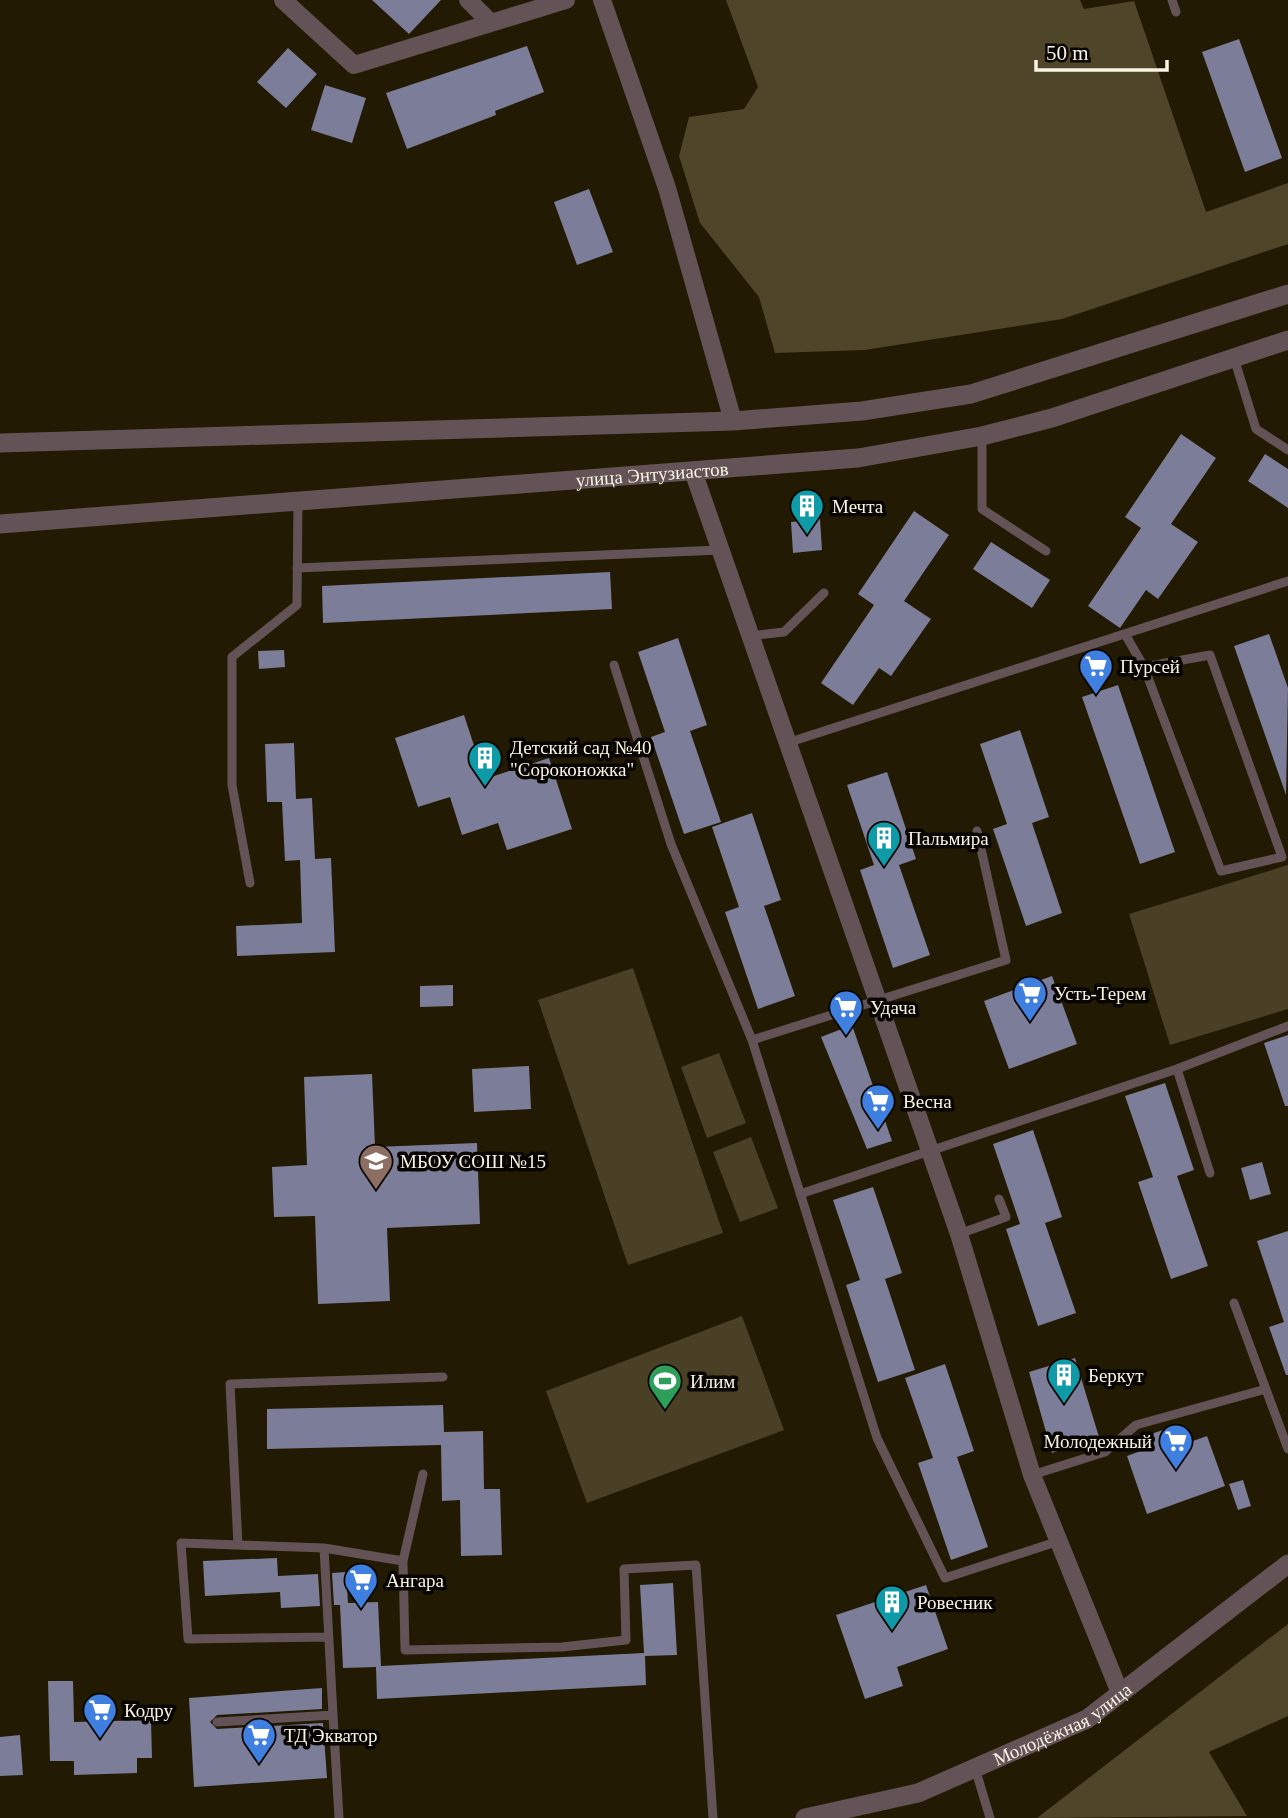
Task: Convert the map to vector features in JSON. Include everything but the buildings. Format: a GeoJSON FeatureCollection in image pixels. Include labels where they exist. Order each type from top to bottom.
{"type":"FeatureCollection","features":[{"type":"Feature","properties":{"kind":"street"},"geometry":{"type":"LineString","coordinates":[[283,0],[354,65],[566,0]]}},
{"type":"Feature","properties":{"kind":"street"},"geometry":{"type":"LineString","coordinates":[[468,0],[491,23]]}},
{"type":"Feature","properties":{"kind":"street"},"geometry":{"type":"LineString","coordinates":[[602,0],[667,188],[733,421]]}},
{"type":"Feature","properties":{"kind":"street"},"geometry":{"type":"LineString","coordinates":[[0,443],[733,421],[862,411],[971,394],[1288,294]]}},
{"type":"Feature","properties":{"kind":"street","name":"улица Энтузиастов"},"geometry":{"type":"LineString","coordinates":[[0,524],[858,458],[982,436],[1052,418],[1288,340]]}},
{"type":"Feature","properties":{"kind":"street"},"geometry":{"type":"LineString","coordinates":[[692,471],[959,1234],[1032,1475],[1120,1693]]}},
{"type":"Feature","properties":{"kind":"street","name":"Молодёжная улица"},"geometry":{"type":"LineString","coordinates":[[805,1818],[918,1793],[1087,1719],[1288,1564]]}},
{"type":"Feature","properties":{"kind":"lane"},"geometry":{"type":"LineString","coordinates":[[1172,0],[1176,12]]}},
{"type":"Feature","properties":{"kind":"lane"},"geometry":{"type":"LineString","coordinates":[[1234,358],[1256,429],[1288,450]]}},
{"type":"Feature","properties":{"kind":"lane"},"geometry":{"type":"LineString","coordinates":[[982,436],[982,509],[1046,551]]}},
{"type":"Feature","properties":{"kind":"lane"},"geometry":{"type":"LineString","coordinates":[[250,883],[232,785],[232,657],[297,605],[298,502]]}},
{"type":"Feature","properties":{"kind":"lane"},"geometry":{"type":"LineString","coordinates":[[297,568],[720,550]]}},
{"type":"Feature","properties":{"kind":"lane"},"geometry":{"type":"LineString","coordinates":[[787,743],[1288,581]]}},
{"type":"Feature","properties":{"kind":"lane"},"geometry":{"type":"LineString","coordinates":[[749,636],[784,632],[824,593]]}},
{"type":"Feature","properties":{"kind":"lane"},"geometry":{"type":"LineString","coordinates":[[1125,634],[1144,667],[1221,871],[1282,857],[1210,655],[1144,667]]}},
{"type":"Feature","properties":{"kind":"lane"},"geometry":{"type":"LineString","coordinates":[[614,665],[671,844],[752,1040],[877,1438],[945,1578],[1059,1541]]}},
{"type":"Feature","properties":{"kind":"lane"},"geometry":{"type":"LineString","coordinates":[[752,1040],[1006,960],[976,831]]}},
{"type":"Feature","properties":{"kind":"lane"},"geometry":{"type":"LineString","coordinates":[[800,1194],[1177,1069],[1288,1026]]}},
{"type":"Feature","properties":{"kind":"lane"},"geometry":{"type":"LineString","coordinates":[[1177,1069],[1210,1173]]}},
{"type":"Feature","properties":{"kind":"lane"},"geometry":{"type":"LineString","coordinates":[[959,1234],[1006,1217],[999,1199]]}},
{"type":"Feature","properties":{"kind":"lane"},"geometry":{"type":"LineString","coordinates":[[1234,1303],[1288,1449]]}},
{"type":"Feature","properties":{"kind":"lane"},"geometry":{"type":"LineString","coordinates":[[238,1545],[230,1384],[443,1377]]}},
{"type":"Feature","properties":{"kind":"lane"},"geometry":{"type":"LineString","coordinates":[[1032,1475],[1105,1452],[1136,1425],[1266,1389]]}},
{"type":"Feature","properties":{"kind":"lane"},"geometry":{"type":"LineString","coordinates":[[423,1474],[403,1561],[405,1650],[562,1647],[626,1640],[624,1569],[696,1565],[713,1818]]}},
{"type":"Feature","properties":{"kind":"lane"},"geometry":{"type":"LineString","coordinates":[[329,1637],[188,1639],[181,1543],[324,1548],[403,1561]]}},
{"type":"Feature","properties":{"kind":"lane"},"geometry":{"type":"LineString","coordinates":[[324,1548],[339,1818]]}},
{"type":"Feature","properties":{"kind":"lane"},"geometry":{"type":"LineString","coordinates":[[217,1722],[333,1715]]}},
{"type":"Feature","properties":{"kind":"lane"},"geometry":{"type":"LineString","coordinates":[[975,1768],[990,1818]]}},
{"type":"Feature","properties":{"kind":"shaded area"},"geometry":{"type":"Polygon","coordinates":[[[726,0],[1080,0],[1084,9],[1134,1],[1206,212],[1288,183],[1288,244],[1062,319],[865,350],[775,353],[759,297],[700,223],[679,156],[689,117],[744,109],[758,87],[726,0]]]}},
{"type":"Feature","properties":{"kind":"shaded area"},"geometry":{"type":"Polygon","coordinates":[[[1288,865],[1288,1009],[1170,1045],[1129,914],[1288,865]]]}},
{"type":"Feature","properties":{"kind":"shaded area"},"geometry":{"type":"Polygon","coordinates":[[[633,968],[723,1233],[628,1265],[538,1000],[633,968]]]}},
{"type":"Feature","properties":{"kind":"shaded area"},"geometry":{"type":"Polygon","coordinates":[[[719,1053],[746,1123],[707,1138],[681,1067],[719,1053]]]}},
{"type":"Feature","properties":{"kind":"shaded area"},"geometry":{"type":"Polygon","coordinates":[[[751,1137],[778,1208],[740,1222],[713,1152],[751,1137]]]}},
{"type":"Feature","properties":{"kind":"shaded area","name":"Илим"},"geometry":{"type":"Polygon","coordinates":[[[742,1316],[784,1430],[587,1503],[546,1391],[742,1316]]]}},
{"type":"Feature","properties":{"kind":"shaded area"},"geometry":{"type":"Polygon","coordinates":[[[1288,1624],[1288,1716],[1209,1752],[1247,1816],[1037,1818],[1288,1624]]]}},
{"type":"Feature","properties":{"kind":"place","name":"Мечта"},"geometry":{"type":"Point","coordinates":[807,536]}},
{"type":"Feature","properties":{"kind":"place","name":"Пурсей"},"geometry":{"type":"Point","coordinates":[1096,696]}},
{"type":"Feature","properties":{"kind":"place","name":"Детский сад №40 \"Сороконожка\""},"geometry":{"type":"Point","coordinates":[485,788]}},
{"type":"Feature","properties":{"kind":"place","name":"Пальмира"},"geometry":{"type":"Point","coordinates":[884,868]}},
{"type":"Feature","properties":{"kind":"place","name":"Усть-Терем"},"geometry":{"type":"Point","coordinates":[1030,1023]}},
{"type":"Feature","properties":{"kind":"place","name":"Удача"},"geometry":{"type":"Point","coordinates":[846,1037]}},
{"type":"Feature","properties":{"kind":"place","name":"Весна"},"geometry":{"type":"Point","coordinates":[878,1131]}},
{"type":"Feature","properties":{"kind":"place","name":"МБОУ СОШ №15"},"geometry":{"type":"Point","coordinates":[376,1191]}},
{"type":"Feature","properties":{"kind":"place","name":"Беркут"},"geometry":{"type":"Point","coordinates":[1064,1405]}},
{"type":"Feature","properties":{"kind":"place","name":"Илим"},"geometry":{"type":"Point","coordinates":[665,1411]}},
{"type":"Feature","properties":{"kind":"place","name":"Молодежный"},"geometry":{"type":"Point","coordinates":[1176,1471]}},
{"type":"Feature","properties":{"kind":"place","name":"Ангара"},"geometry":{"type":"Point","coordinates":[361,1610]}},
{"type":"Feature","properties":{"kind":"place","name":"Ровесник"},"geometry":{"type":"Point","coordinates":[892,1632]}},
{"type":"Feature","properties":{"kind":"place","name":"Кодру"},"geometry":{"type":"Point","coordinates":[100,1740]}},
{"type":"Feature","properties":{"kind":"place","name":"ТД Экватор"},"geometry":{"type":"Point","coordinates":[259,1765]}}]}
